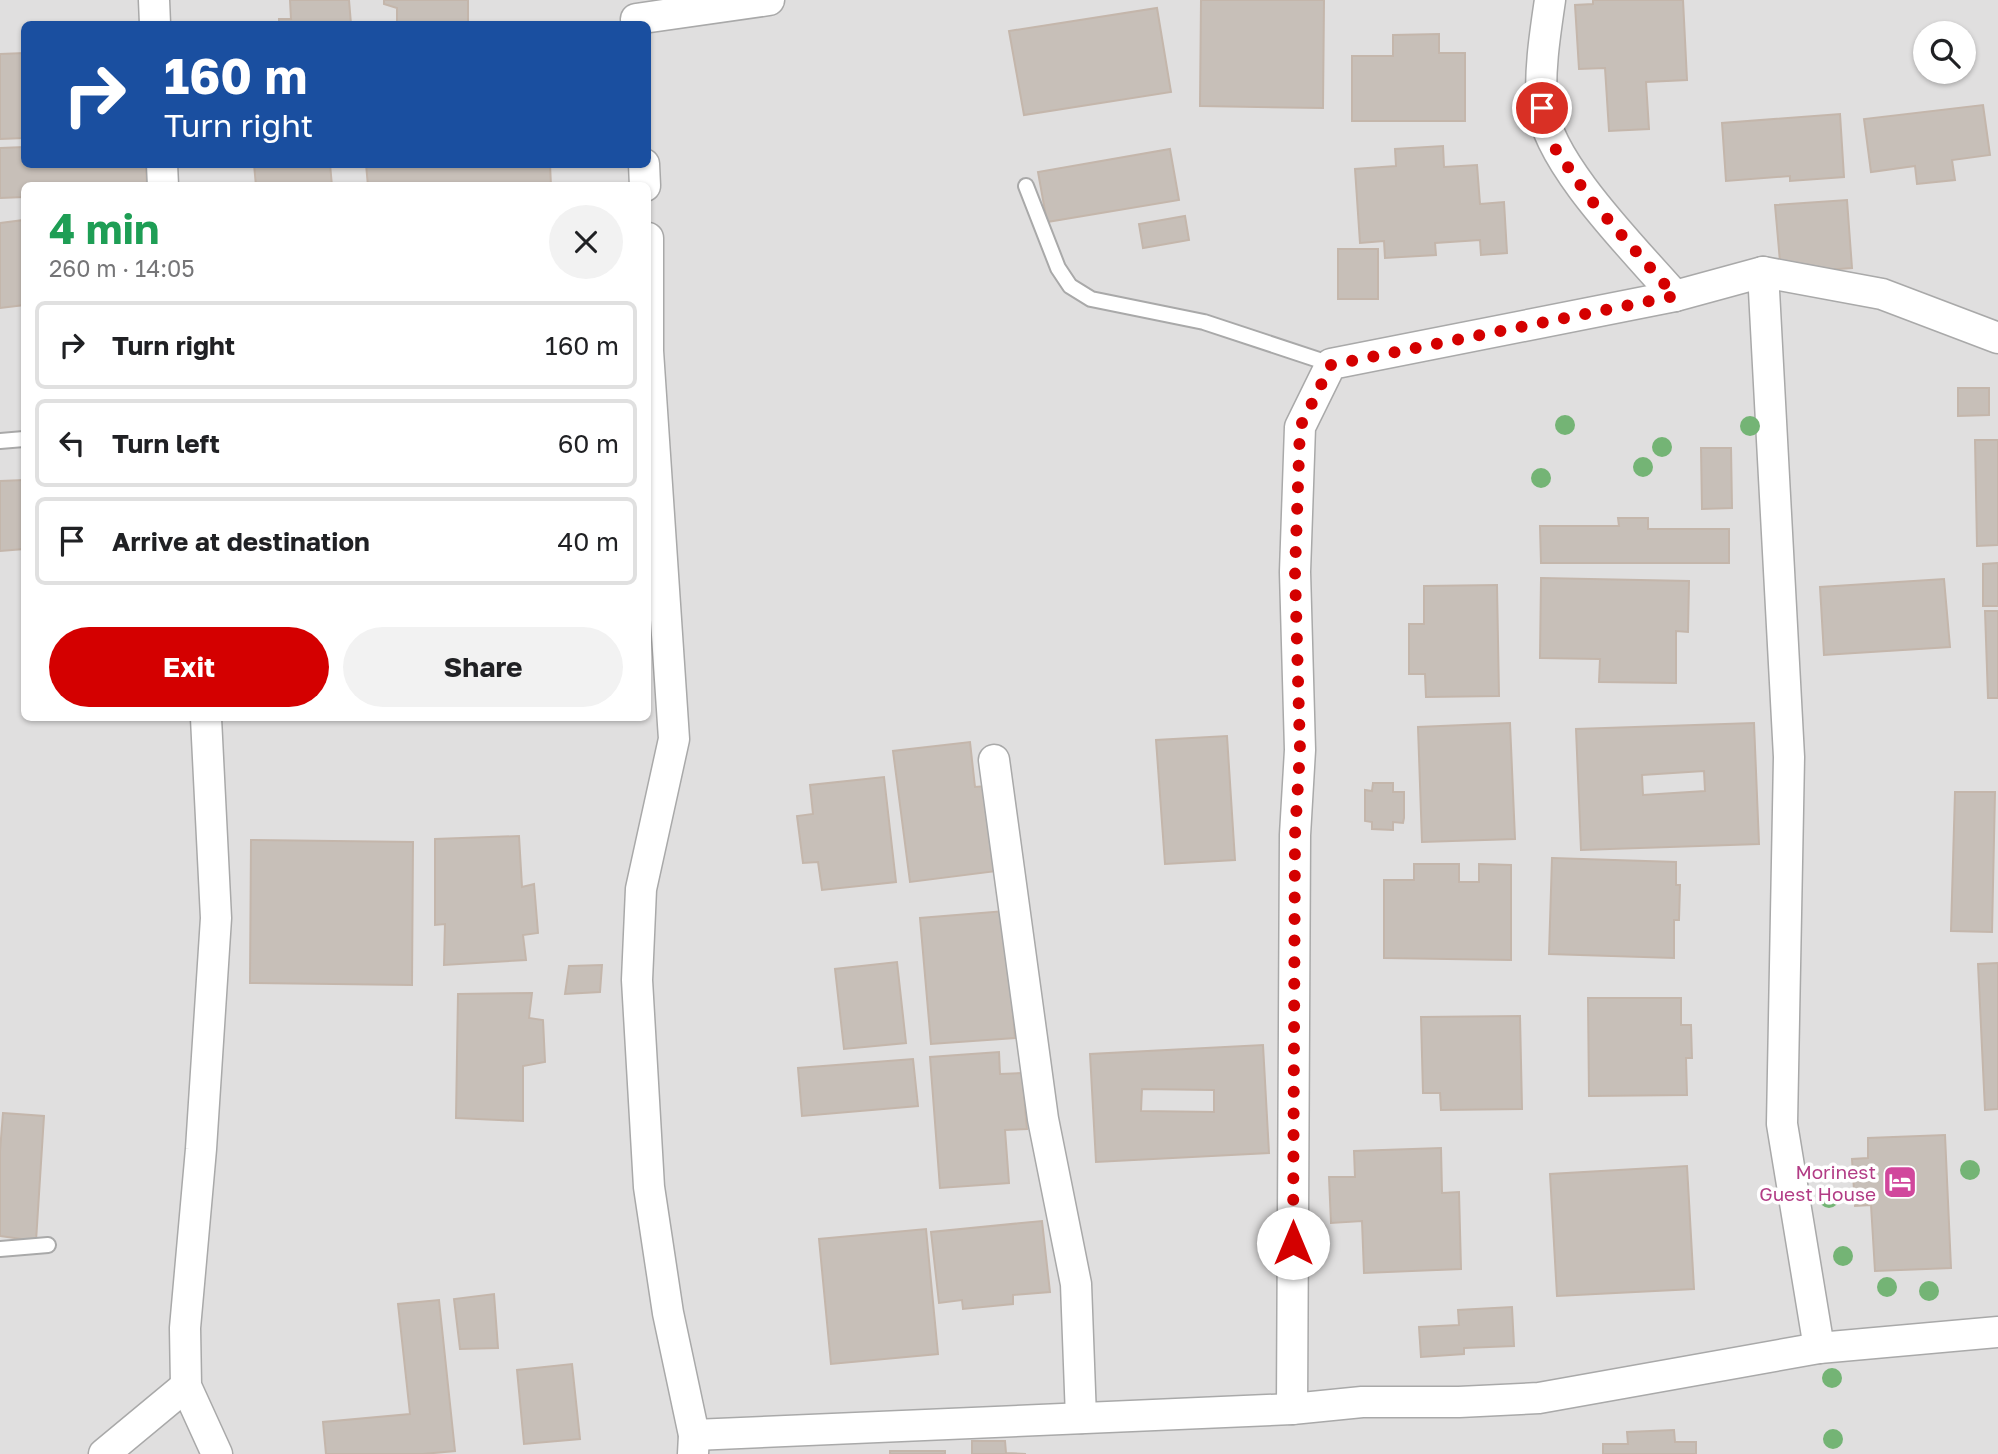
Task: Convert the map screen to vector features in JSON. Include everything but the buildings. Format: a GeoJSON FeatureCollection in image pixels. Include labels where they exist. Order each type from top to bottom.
{"type":"FeatureCollection","features":[{"type":"Feature","properties":{"kind":"street"},"geometry":{"type":"LineString","coordinates":[[154,0],[155,21]]}},
{"type":"Feature","properties":{"kind":"street"},"geometry":{"type":"LineString","coordinates":[[635,14],[769,0]]}},
{"type":"Feature","properties":{"kind":"street"},"geometry":{"type":"LineString","coordinates":[[1550,0],[1544,41],[1542,108],[1556,150],[1591,200],[1675,296]]}},
{"type":"Feature","properties":{"kind":"street"},"geometry":{"type":"LineString","coordinates":[[1763,272],[1789,757],[1782,1124],[1819,1349]]}},
{"type":"Feature","properties":{"kind":"street"},"geometry":{"type":"LineString","coordinates":[[1292,1409],[1295,835],[1300,750],[1295,572],[1300,427],[1331,365],[1675,296],[1763,272],[1882,294],[1998,338]]}},
{"type":"Feature","properties":{"kind":"street"},"geometry":{"type":"LineString","coordinates":[[651,396],[674,739],[641,889],[637,980],[649,1187],[668,1314],[693,1444],[1081,1418],[1292,1409],[1362,1402],[1458,1402],[1539,1398],[1819,1349],[1998,1332]]}},
{"type":"Feature","properties":{"kind":"street"},"geometry":{"type":"LineString","coordinates":[[206,721],[216,918],[201,1149],[185,1328],[186,1386],[217,1454]]}},
{"type":"Feature","properties":{"kind":"street"},"geometry":{"type":"LineString","coordinates":[[993,761],[1043,1119],[1076,1284],[1081,1418]]}},
{"type":"Feature","properties":{"kind":"street"},"geometry":{"type":"LineString","coordinates":[[104,1454],[186,1386]]}},
{"type":"Feature","properties":{"kind":"lane"},"geometry":{"type":"LineString","coordinates":[[1026,186],[1058,268],[1070,286],[1091,299],[1204,322],[1331,365]]}},
{"type":"Feature","properties":{"kind":"lane"},"geometry":{"type":"LineString","coordinates":[[0,441],[21,439]]}},
{"type":"Feature","properties":{"kind":"lane"},"geometry":{"type":"LineString","coordinates":[[0,1249],[48,1245]]}},
{"type":"Feature","properties":{"kind":"shaded area"},"geometry":{"type":"Polygon","coordinates":[[[0,0],[1998,0],[1998,1454],[0,1454],[0,0]]]}},
{"type":"Feature","properties":{"kind":"place","name":"Morinest Guest House"},"geometry":{"type":"Point","coordinates":[1900,1182]}},
{"type":"Feature","properties":{"kind":"route"},"geometry":{"type":"LineString","coordinates":[[1293,1243],[1295,835],[1300,750],[1295,572],[1300,427],[1331,365],[1675,296],[1591,200],[1556,150],[1542,108]]}}]}
